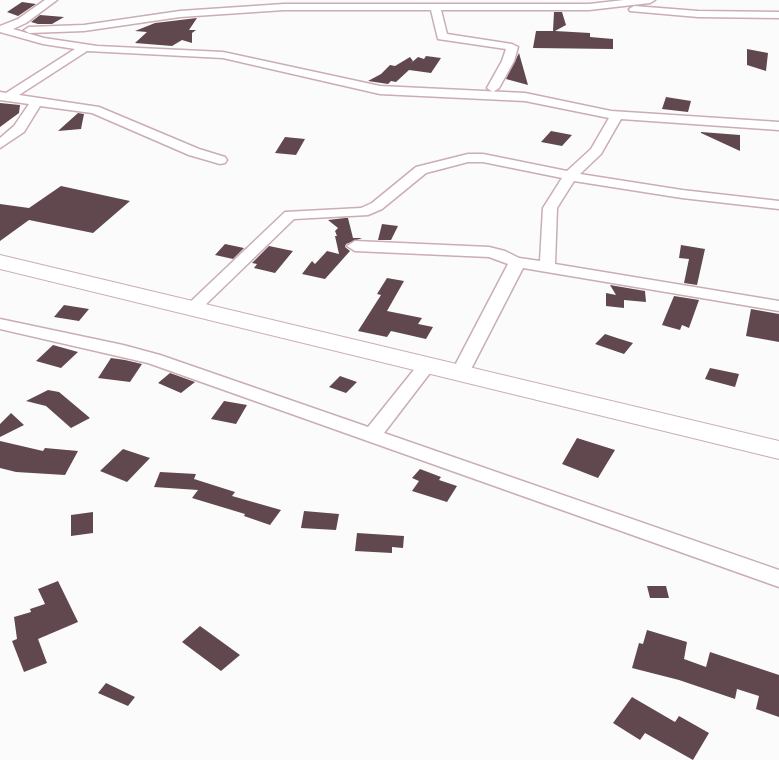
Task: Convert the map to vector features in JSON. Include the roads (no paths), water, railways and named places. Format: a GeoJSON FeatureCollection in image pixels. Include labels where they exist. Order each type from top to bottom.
{"type":"FeatureCollection","features":[{"type":"Feature","properties":{"kind":"main road"},"geometry":{"type":"LineString","coordinates":[[0,262],[779,450]]}},
{"type":"Feature","properties":{"kind":"street"},"geometry":{"type":"LineString","coordinates":[[3,30],[22,21],[52,0]]}},
{"type":"Feature","properties":{"kind":"street"},"geometry":{"type":"LineString","coordinates":[[180,14],[195,0]]}},
{"type":"Feature","properties":{"kind":"street"},"geometry":{"type":"LineString","coordinates":[[602,6],[650,0]]}},
{"type":"Feature","properties":{"kind":"street"},"geometry":{"type":"LineString","coordinates":[[3,30],[65,30],[271,4],[602,6],[710,14],[779,15]]}},
{"type":"Feature","properties":{"kind":"street"},"geometry":{"type":"LineString","coordinates":[[432,4],[442,37],[512,48],[508,61],[493,88]]}},
{"type":"Feature","properties":{"kind":"street"},"geometry":{"type":"LineString","coordinates":[[4,97],[129,27],[133,21]]}},
{"type":"Feature","properties":{"kind":"street"},"geometry":{"type":"LineString","coordinates":[[3,30],[43,41],[92,48],[216,54],[380,90],[525,97]]}},
{"type":"Feature","properties":{"kind":"street"},"geometry":{"type":"LineString","coordinates":[[445,94],[465,88],[493,88],[617,116],[779,126]]}},
{"type":"Feature","properties":{"kind":"street"},"geometry":{"type":"LineString","coordinates":[[4,97],[95,110],[194,152],[220,160]]}},
{"type":"Feature","properties":{"kind":"street"},"geometry":{"type":"LineString","coordinates":[[0,144],[19,129],[37,101]]}},
{"type":"Feature","properties":{"kind":"street"},"geometry":{"type":"LineString","coordinates":[[547,267],[550,208],[570,176],[596,151],[617,116]]}},
{"type":"Feature","properties":{"kind":"street"},"geometry":{"type":"LineString","coordinates":[[193,308],[290,215],[347,214],[370,210],[421,170],[468,158],[483,158],[570,176],[712,198],[779,205]]}},
{"type":"Feature","properties":{"kind":"street"},"geometry":{"type":"LineString","coordinates":[[355,246],[489,252],[500,254],[515,262],[779,306]]}},
{"type":"Feature","properties":{"kind":"street"},"geometry":{"type":"LineString","coordinates":[[460,373],[516,267],[515,262]]}},
{"type":"Feature","properties":{"kind":"street"},"geometry":{"type":"LineString","coordinates":[[0,324],[154,358],[779,579]]}},
{"type":"Feature","properties":{"kind":"street"},"geometry":{"type":"LineString","coordinates":[[371,436],[427,365]]}}]}
